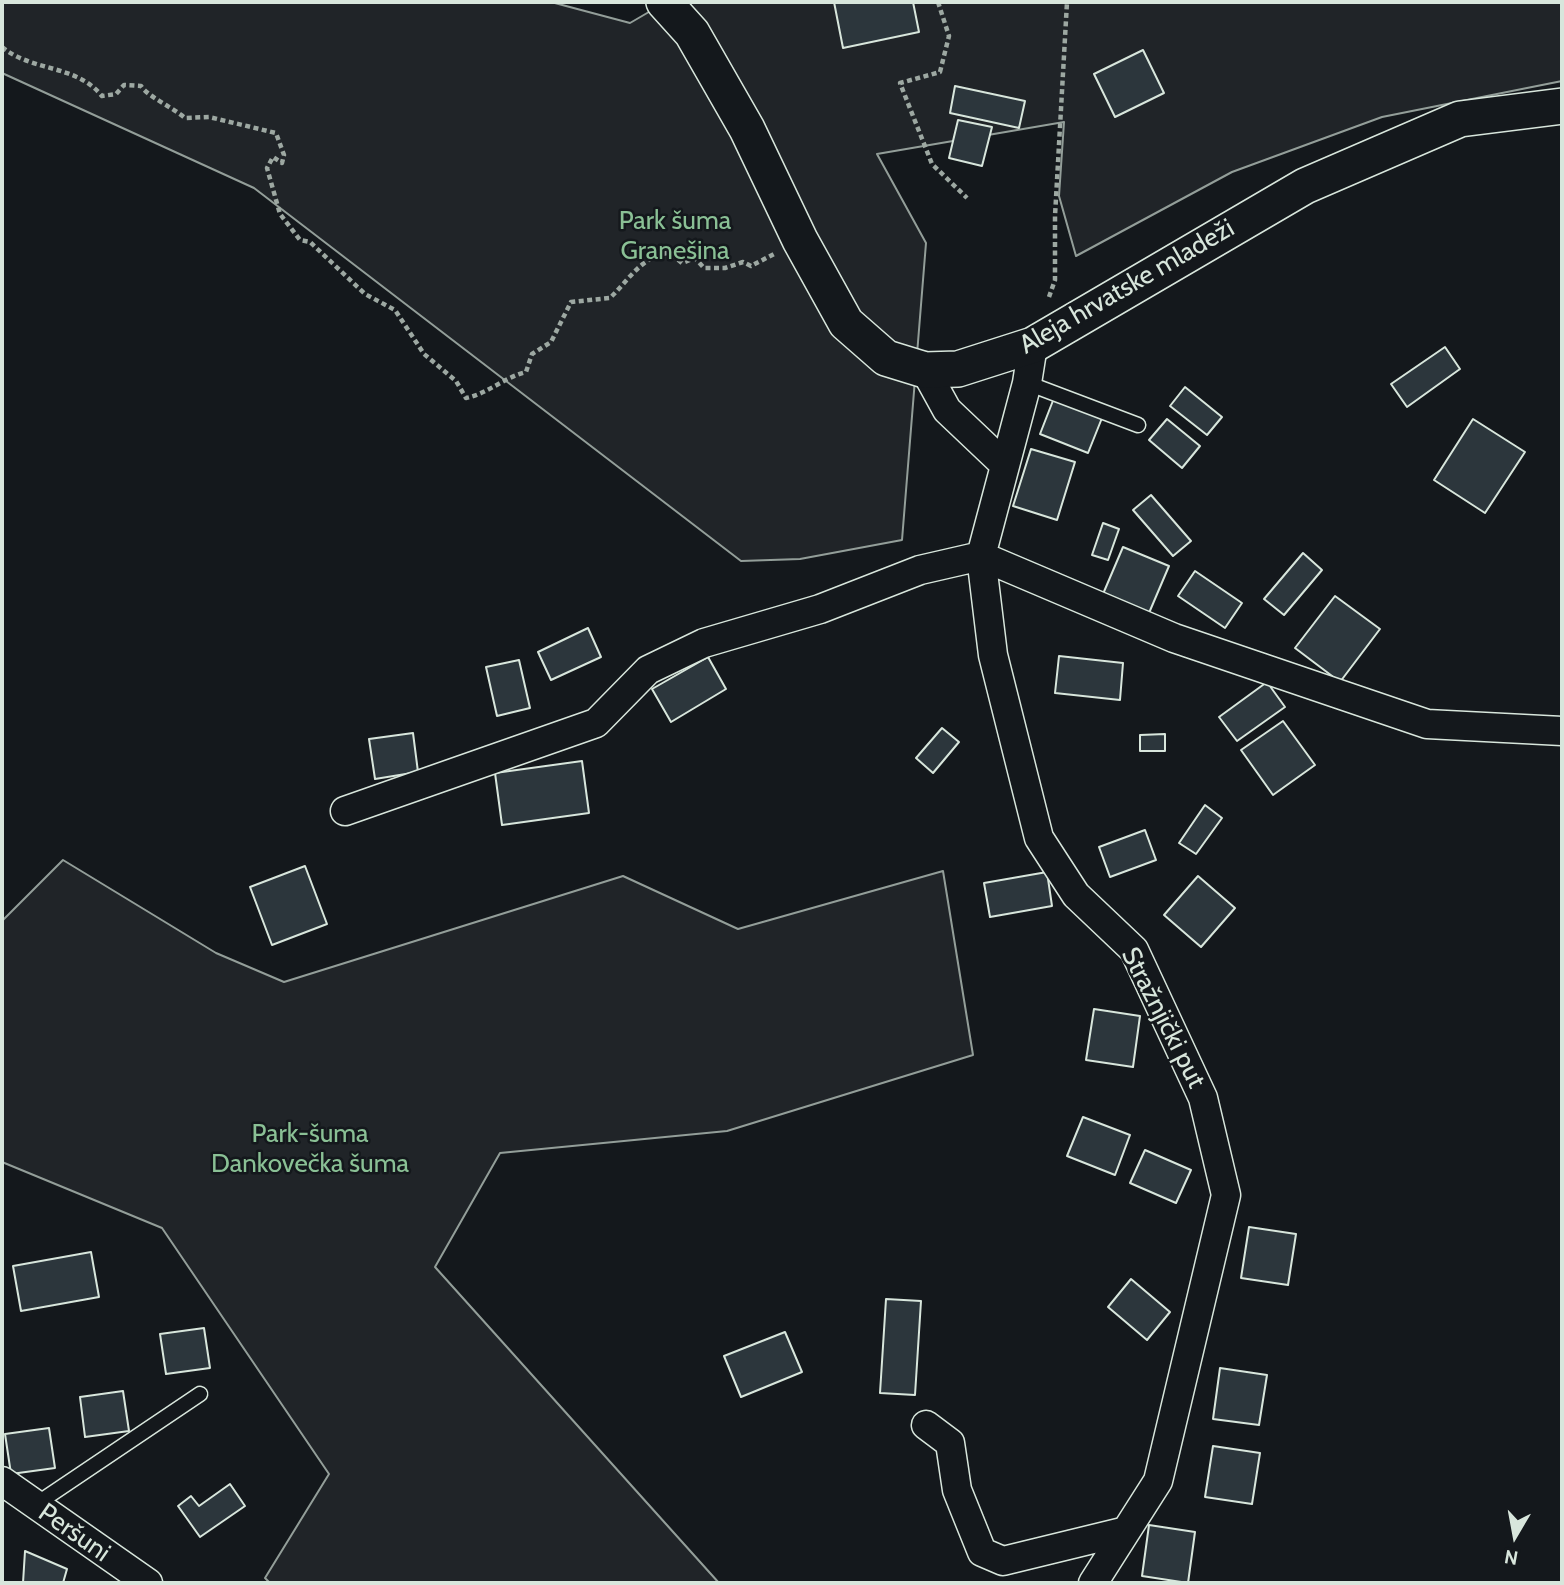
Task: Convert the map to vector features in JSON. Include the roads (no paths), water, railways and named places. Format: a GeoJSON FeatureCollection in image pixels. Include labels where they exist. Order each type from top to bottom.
{"type":"FeatureCollection","features":[{"type":"Feature","properties":{"kind":"street","name":"Aleja hrvatske mladeži"},"geometry":{"type":"LineString","coordinates":[[664,2],[692,33],[747,129],[800,240],[846,323],[886,358],[925,370],[958,369],[1033,345],[1305,186],[1460,119],[1562,106]]}},
{"type":"Feature","properties":{"kind":"street","name":"Stražnjički put"},"geometry":{"type":"LineString","coordinates":[[1033,345],[1027,383],[981,556],[993,655],[1039,838],[1076,895],[1134,950],[1203,1098],[1226,1195],[1158,1481],[1093,1583]]}},
{"type":"Feature","properties":{"kind":"street"},"geometry":{"type":"LineString","coordinates":[[925,370],[947,410],[1005,465]]}},
{"type":"Feature","properties":{"kind":"street"},"geometry":{"type":"LineString","coordinates":[[345,811],[596,723],[648,670],[704,643],[820,609],[920,570],[981,556],[1174,638],[1427,724],[1562,731]]}},
{"type":"Feature","properties":{"kind":"street"},"geometry":{"type":"LineString","coordinates":[[926,1425],[950,1443],[957,1490],[982,1552],[1003,1561],[1126,1531]]}},
{"type":"Feature","properties":{"kind":"street","name":"Peršuni"},"geometry":{"type":"LineString","coordinates":[[2,1481],[148,1583]]}},
{"type":"Feature","properties":{"kind":"lane"},"geometry":{"type":"LineString","coordinates":[[1027,383],[1138,425]]}},
{"type":"Feature","properties":{"kind":"lane"},"geometry":{"type":"LineString","coordinates":[[35,1505],[200,1394]]}},
{"type":"Feature","properties":{"kind":"park label","name":"Park šuma Granešina"},"geometry":{"type":"Point","coordinates":[675,236]}},
{"type":"Feature","properties":{"kind":"park label","name":"Park-šuma Dankovečka šuma"},"geometry":{"type":"Point","coordinates":[310,1149]}}]}
